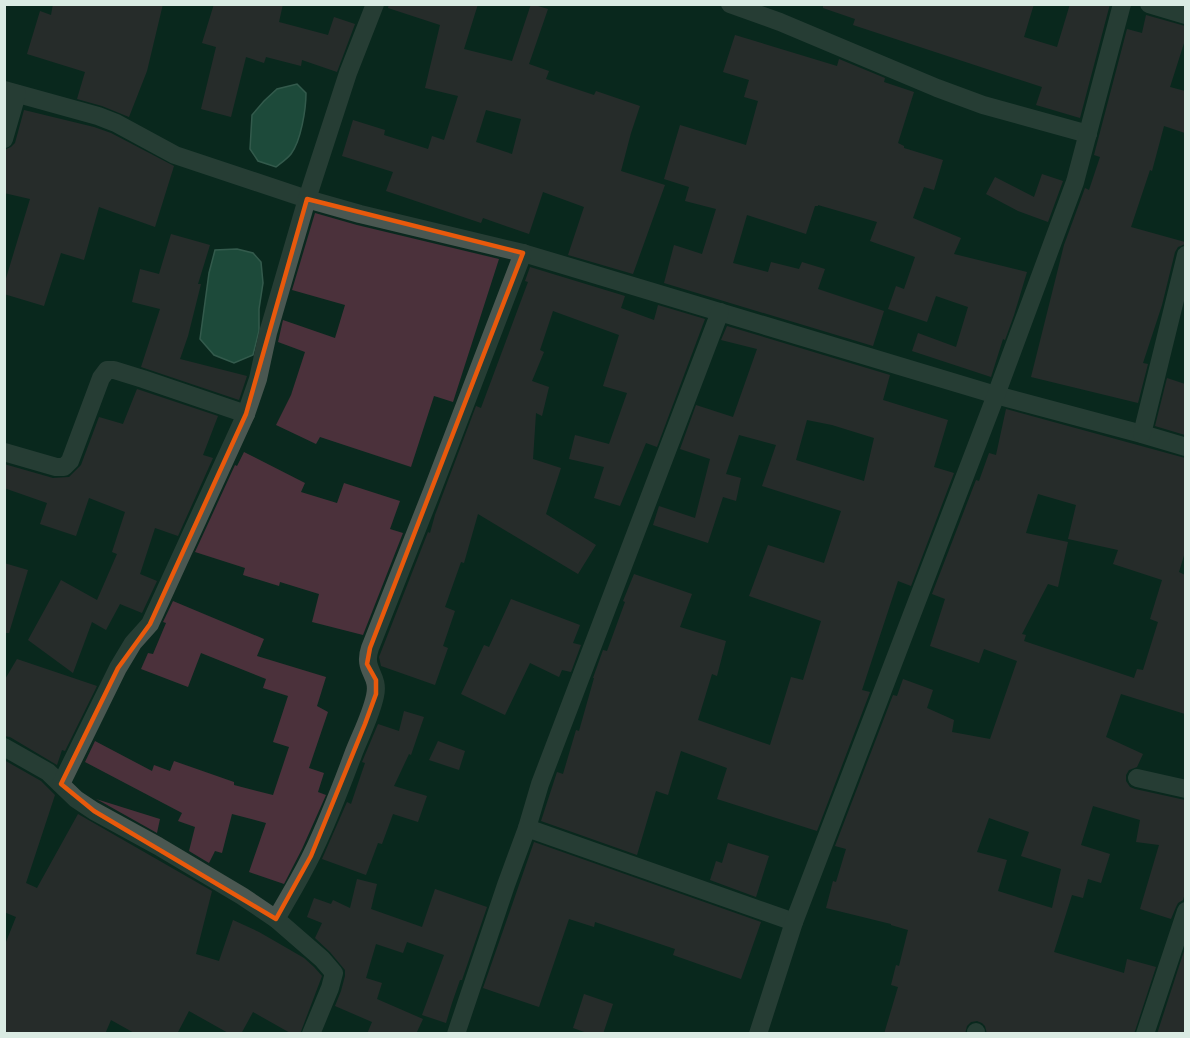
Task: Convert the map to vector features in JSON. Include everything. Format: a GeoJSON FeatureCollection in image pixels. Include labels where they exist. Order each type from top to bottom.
{"type":"FeatureCollection","features":[{"type":"Feature","properties":{"kind":"street"},"geometry":{"type":"LineString","coordinates":[[61,784],[118,669],[133,643],[150,624],[246,414],[307,199],[348,73],[375,4]]}},
{"type":"Feature","properties":{"kind":"street"},"geometry":{"type":"LineString","coordinates":[[730,4],[780,22],[937,88],[1088,134]]}},
{"type":"Feature","properties":{"kind":"street"},"geometry":{"type":"LineString","coordinates":[[758,1034],[794,922],[1075,182],[1122,4]]}},
{"type":"Feature","properties":{"kind":"street"},"geometry":{"type":"LineString","coordinates":[[1149,4],[1185,15]]}},
{"type":"Feature","properties":{"kind":"street"},"geometry":{"type":"LineString","coordinates":[[4,139],[11,92],[98,116],[116,123],[175,155],[307,199],[524,253],[996,395],[1185,447]]}},
{"type":"Feature","properties":{"kind":"street"},"geometry":{"type":"LineString","coordinates":[[276,919],[311,856],[333,807],[365,724],[376,694],[376,680],[367,664],[367,656],[524,253]]}},
{"type":"Feature","properties":{"kind":"street"},"geometry":{"type":"LineString","coordinates":[[1142,434],[1185,255]]}},
{"type":"Feature","properties":{"kind":"street"},"geometry":{"type":"LineString","coordinates":[[456,1034],[540,784],[720,312]]}},
{"type":"Feature","properties":{"kind":"street"},"geometry":{"type":"LineString","coordinates":[[6,457],[56,467],[64,466],[70,461],[106,370],[114,370],[143,379],[246,414]]}},
{"type":"Feature","properties":{"kind":"street"},"geometry":{"type":"LineString","coordinates":[[4,747],[48,772],[76,799],[94,811],[176,856],[276,919],[322,959],[334,973],[311,1034]]}},
{"type":"Feature","properties":{"kind":"street"},"geometry":{"type":"LineString","coordinates":[[1137,778],[1185,789]]}},
{"type":"Feature","properties":{"kind":"street"},"geometry":{"type":"LineString","coordinates":[[527,828],[794,922]]}},
{"type":"Feature","properties":{"kind":"street"},"geometry":{"type":"LineString","coordinates":[[1144,1034],[1185,911]]}},
{"type":"Feature","properties":{"kind":"highlighted area"},"geometry":{"type":"Polygon","coordinates":[[[307,199],[523,253],[370,648],[367,664],[376,680],[376,694],[365,724],[311,856],[276,919],[94,811],[61,784],[118,668],[150,624],[246,414],[307,199]]]}},
{"type":"Feature","properties":{"kind":"shaded area"},"geometry":{"type":"Polygon","coordinates":[[[297,84],[306,93],[306,100],[295,148],[276,167],[258,161],[250,149],[252,115],[277,89],[297,84]]]}},
{"type":"Feature","properties":{"kind":"shaded area"},"geometry":{"type":"Polygon","coordinates":[[[237,249],[253,253],[261,262],[263,283],[259,309],[259,331],[253,355],[234,363],[214,355],[200,339],[209,273],[215,250],[237,249]]]}},
{"type":"Feature","properties":{"kind":"building"},"geometry":{"type":"Polygon","coordinates":[[[53,4],[163,4],[147,71],[129,117],[77,99],[85,72],[27,54],[40,11],[51,15],[53,4]]]}},
{"type":"Feature","properties":{"kind":"building"},"geometry":{"type":"Polygon","coordinates":[[[214,4],[283,4],[279,22],[328,35],[334,17],[355,24],[337,72],[302,60],[301,66],[266,57],[264,63],[246,57],[231,117],[201,109],[216,47],[202,43],[214,4]]]}},
{"type":"Feature","properties":{"kind":"building"},"geometry":{"type":"Polygon","coordinates":[[[389,4],[478,4],[464,49],[512,61],[531,4],[548,9],[529,64],[549,71],[546,79],[594,95],[596,91],[640,106],[621,171],[665,185],[633,274],[568,255],[584,207],[543,192],[529,234],[483,218],[481,223],[386,191],[393,172],[342,156],[353,120],[385,130],[384,135],[428,149],[432,136],[444,140],[458,96],[425,88],[440,25],[388,8],[389,4]],[[486,110],[476,142],[512,154],[521,119],[486,110]]]}},
{"type":"Feature","properties":{"kind":"building"},"geometry":{"type":"Polygon","coordinates":[[[823,4],[1034,4],[1024,37],[1057,47],[1070,4],[1110,4],[1080,118],[1036,105],[1042,87],[853,25],[855,19],[823,8],[823,4]]]}},
{"type":"Feature","properties":{"kind":"building"},"geometry":{"type":"Polygon","coordinates":[[[1146,15],[1185,26],[1185,40],[1170,87],[1185,91],[1185,133],[1164,126],[1152,171],[1150,170],[1131,227],[1185,242],[1185,244],[1178,247],[1175,252],[1162,305],[1143,363],[1148,364],[1138,403],[1031,377],[1064,245],[1085,188],[1089,190],[1100,157],[1094,155],[1127,29],[1142,33],[1146,15]]]}},
{"type":"Feature","properties":{"kind":"building"},"geometry":{"type":"Polygon","coordinates":[[[735,35],[837,66],[839,59],[885,78],[884,82],[914,92],[898,143],[904,148],[943,160],[934,190],[924,187],[913,218],[961,238],[954,254],[1027,272],[991,377],[912,351],[918,333],[956,347],[968,307],[936,296],[927,322],[888,309],[896,286],[904,289],[915,257],[870,241],[877,222],[818,205],[815,206],[806,234],[747,215],[733,263],[768,272],[771,262],[799,269],[802,262],[825,269],[818,289],[884,311],[873,346],[664,283],[674,245],[702,254],[716,209],[685,201],[689,187],[664,179],[680,125],[746,145],[758,101],[744,97],[749,80],[723,72],[735,35]]]}},
{"type":"Feature","properties":{"kind":"building"},"geometry":{"type":"Polygon","coordinates":[[[24,110],[111,133],[174,166],[155,227],[99,207],[84,260],[61,253],[44,306],[4,294],[4,285],[30,199],[4,193],[4,150],[15,143],[24,110]]]}},
{"type":"Feature","properties":{"kind":"building"},"geometry":{"type":"Polygon","coordinates":[[[1042,174],[1063,181],[1048,222],[1018,211],[986,194],[995,177],[1034,197],[1042,174]]]}},
{"type":"Feature","properties":{"kind":"building"},"geometry":{"type":"Polygon","coordinates":[[[315,213],[499,259],[453,402],[434,396],[411,467],[320,437],[316,444],[276,425],[291,395],[305,352],[278,342],[283,320],[335,338],[345,305],[292,290],[315,213]]]}},
{"type":"Feature","properties":{"kind":"building"},"geometry":{"type":"Polygon","coordinates":[[[171,234],[210,245],[198,284],[201,284],[188,336],[180,359],[247,376],[239,400],[141,367],[160,309],[132,302],[140,269],[159,274],[171,234]]]}},
{"type":"Feature","properties":{"kind":"building"},"geometry":{"type":"Polygon","coordinates":[[[530,267],[625,296],[621,308],[654,320],[658,305],[705,319],[657,447],[646,443],[620,506],[594,498],[604,467],[569,459],[575,435],[609,444],[627,393],[603,386],[619,335],[553,311],[540,350],[544,352],[532,381],[549,387],[542,416],[536,413],[533,459],[561,468],[546,514],[596,545],[578,574],[478,514],[464,563],[461,562],[445,607],[455,611],[443,646],[448,648],[435,685],[381,666],[379,657],[428,532],[430,533],[476,406],[481,408],[528,282],[525,281],[530,267]]]}},
{"type":"Feature","properties":{"kind":"building"},"geometry":{"type":"Polygon","coordinates":[[[727,326],[890,375],[883,400],[948,420],[934,467],[954,473],[911,586],[898,581],[862,690],[870,692],[817,831],[717,799],[727,768],[681,751],[668,795],[656,791],[637,855],[541,821],[557,772],[563,774],[576,730],[579,731],[593,678],[603,650],[607,651],[634,574],[692,594],[680,627],[726,641],[717,676],[712,674],[698,720],[770,745],[791,677],[803,680],[821,621],[749,596],[768,545],[824,563],[841,511],[762,486],[776,445],[739,435],[726,474],[741,478],[736,501],[723,497],[708,543],[653,525],[659,506],[695,518],[710,459],[680,449],[696,405],[733,417],[757,349],[721,340],[727,326]],[[807,420],[796,460],[864,481],[874,438],[807,420]]]}},
{"type":"Feature","properties":{"kind":"building"},"geometry":{"type":"Polygon","coordinates":[[[1167,378],[1185,384],[1185,435],[1155,426],[1167,378]]]}},
{"type":"Feature","properties":{"kind":"building"},"geometry":{"type":"Polygon","coordinates":[[[137,389],[218,416],[203,455],[213,458],[178,536],[155,528],[140,574],[157,581],[142,613],[120,604],[106,630],[92,622],[73,673],[28,640],[61,580],[97,600],[117,554],[112,552],[125,512],[89,498],[76,536],[40,524],[47,503],[4,488],[4,464],[53,478],[69,477],[81,465],[99,417],[123,424],[137,389]]]}},
{"type":"Feature","properties":{"kind":"building"},"geometry":{"type":"Polygon","coordinates":[[[1006,409],[1185,458],[1185,552],[1179,572],[1185,575],[1185,714],[1121,694],[1106,737],[1143,754],[1137,767],[1129,770],[1126,775],[1126,781],[1130,787],[1185,800],[1185,893],[1171,919],[1140,909],[1159,845],[1136,842],[1140,820],[1093,806],[1081,845],[1110,854],[1101,883],[1088,879],[1083,898],[1072,895],[1054,952],[1124,973],[1127,959],[1156,967],[1134,1034],[987,1034],[985,1026],[977,1021],[967,1026],[965,1034],[884,1034],[898,987],[891,985],[896,965],[899,966],[908,930],[826,908],[833,881],[836,882],[846,849],[835,846],[893,695],[897,696],[903,679],[933,690],[927,708],[954,720],[952,732],[990,739],[1017,661],[984,649],[979,663],[930,646],[945,599],[932,594],[976,480],[979,481],[989,453],[996,455],[1006,409]],[[1038,494],[1026,533],[1068,542],[1058,587],[1048,584],[1022,634],[1026,635],[1024,641],[1134,678],[1137,669],[1143,670],[1158,622],[1150,619],[1162,580],[1113,564],[1118,550],[1068,539],[1076,505],[1038,494]],[[989,818],[977,852],[1007,860],[998,891],[1052,908],[1061,869],[1021,856],[1029,832],[989,818]]]}},
{"type":"Feature","properties":{"kind":"building"},"geometry":{"type":"Polygon","coordinates":[[[244,452],[305,483],[301,492],[337,503],[344,483],[400,501],[390,529],[403,533],[363,635],[312,622],[319,594],[280,582],[279,586],[243,575],[245,568],[195,552],[235,465],[237,466],[244,452]]]}},
{"type":"Feature","properties":{"kind":"building"},"geometry":{"type":"Polygon","coordinates":[[[4,563],[28,570],[9,633],[4,633],[4,563]]]}},
{"type":"Feature","properties":{"kind":"building"},"geometry":{"type":"Polygon","coordinates":[[[511,599],[580,625],[573,643],[581,645],[571,672],[562,670],[559,677],[530,663],[505,715],[461,694],[484,645],[489,647],[511,599]]]}},
{"type":"Feature","properties":{"kind":"building"},"geometry":{"type":"Polygon","coordinates":[[[173,601],[264,639],[257,656],[326,677],[317,706],[328,712],[309,768],[324,773],[318,792],[326,795],[284,884],[249,872],[266,823],[232,814],[222,853],[215,851],[209,863],[189,851],[195,827],[178,821],[182,813],[85,762],[95,741],[152,771],[154,765],[170,771],[174,761],[234,782],[234,785],[273,795],[289,747],[273,742],[288,696],[263,688],[266,679],[201,653],[188,687],[141,669],[148,653],[153,654],[166,623],[163,622],[173,601]]]}},
{"type":"Feature","properties":{"kind":"building"},"geometry":{"type":"Polygon","coordinates":[[[17,659],[97,686],[65,751],[62,750],[57,765],[10,737],[4,736],[4,681],[17,659]]]}},
{"type":"Feature","properties":{"kind":"building"},"geometry":{"type":"Polygon","coordinates":[[[404,711],[424,717],[411,755],[409,754],[394,786],[427,796],[418,822],[393,814],[382,844],[378,843],[366,875],[322,859],[347,802],[351,804],[365,763],[362,762],[378,724],[399,731],[404,711]]]}},
{"type":"Feature","properties":{"kind":"building"},"geometry":{"type":"Polygon","coordinates":[[[438,741],[465,751],[459,770],[429,760],[438,741]]]}},
{"type":"Feature","properties":{"kind":"building"},"geometry":{"type":"Polygon","coordinates":[[[4,760],[41,781],[55,795],[26,883],[37,888],[78,814],[212,891],[196,954],[219,961],[233,920],[304,958],[314,967],[322,976],[300,1034],[292,1034],[253,1012],[241,1034],[230,1034],[189,1011],[177,1034],[136,1034],[111,1020],[105,1034],[4,1034],[4,947],[16,917],[4,912],[4,760]]]}},
{"type":"Feature","properties":{"kind":"building"},"geometry":{"type":"Polygon","coordinates":[[[96,799],[160,819],[157,833],[100,801],[96,799]]]}},
{"type":"Feature","properties":{"kind":"building"},"geometry":{"type":"Polygon","coordinates":[[[534,842],[761,922],[741,979],[673,955],[675,949],[595,922],[594,927],[569,919],[539,1007],[483,988],[534,842]]]}},
{"type":"Feature","properties":{"kind":"building"},"geometry":{"type":"Polygon","coordinates":[[[728,843],[769,856],[756,897],[710,880],[716,861],[722,863],[728,843]]]}},
{"type":"Feature","properties":{"kind":"building"},"geometry":{"type":"Polygon","coordinates":[[[357,879],[377,884],[371,909],[422,927],[435,889],[487,907],[446,1023],[422,1015],[444,955],[407,942],[403,953],[376,944],[366,978],[382,983],[377,999],[423,1019],[416,1034],[367,1034],[372,1022],[335,1006],[345,970],[315,938],[322,923],[307,917],[314,898],[331,904],[333,900],[350,908],[357,879]]]}},
{"type":"Feature","properties":{"kind":"building"},"geometry":{"type":"Polygon","coordinates":[[[1185,948],[1185,1034],[1157,1034],[1185,948]]]}},
{"type":"Feature","properties":{"kind":"building"},"geometry":{"type":"Polygon","coordinates":[[[584,994],[613,1004],[603,1034],[590,1034],[573,1028],[584,994]]]}}]}
